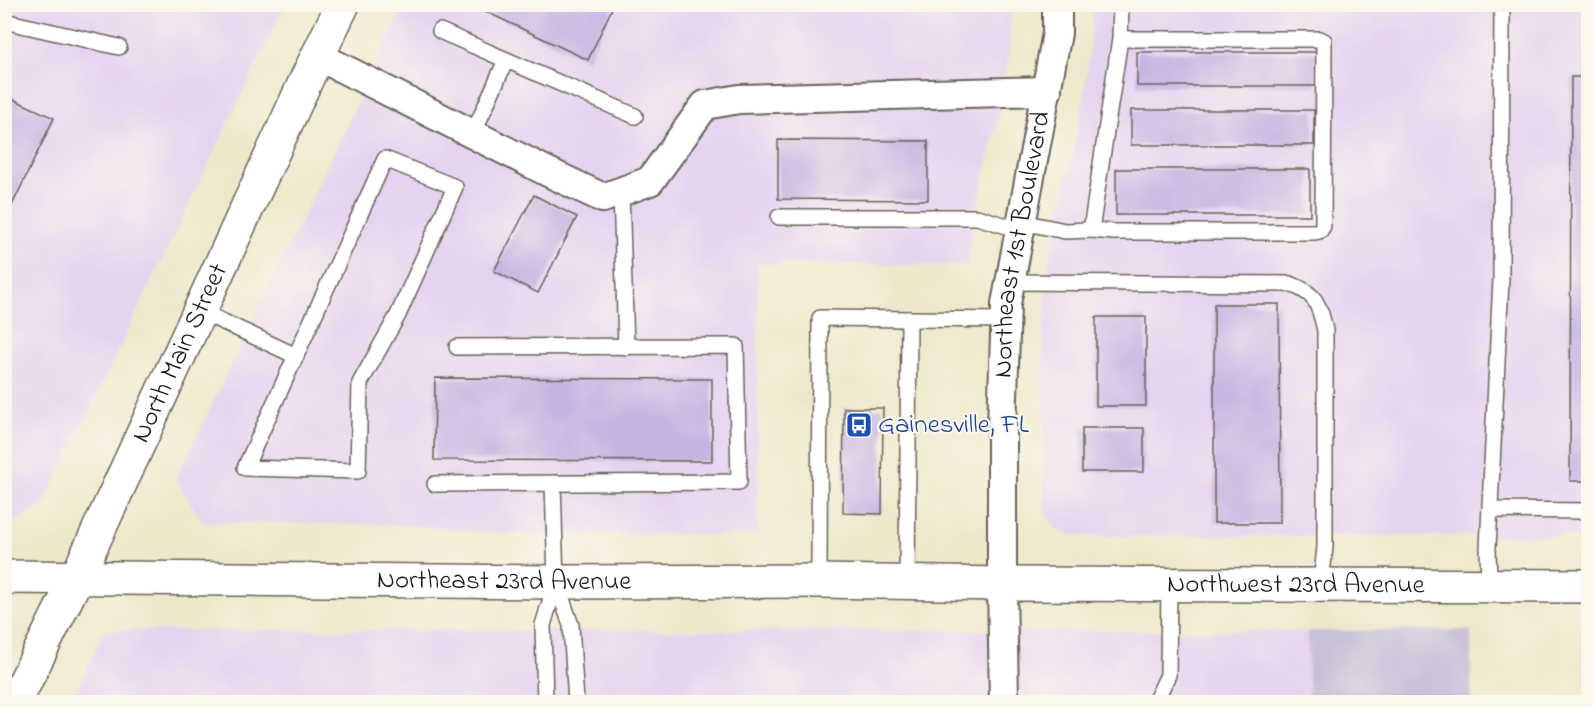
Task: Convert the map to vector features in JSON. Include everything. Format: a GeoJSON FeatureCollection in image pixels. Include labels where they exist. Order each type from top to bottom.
{"type":"FeatureCollection","features":[{"type":"Feature","properties":{"kind":"main road","name":"North Main Street"},"geometry":{"type":"LineString","coordinates":[[15,702],[77,578],[344,4]]}},
{"type":"Feature","properties":{"kind":"main road","name":"Northeast 23rd Avenue"},"geometry":{"type":"LineString","coordinates":[[4,577],[1002,584]]}},
{"type":"Feature","properties":{"kind":"main road","name":"Northwest 23rd Avenue"},"geometry":{"type":"LineString","coordinates":[[1002,584],[1588,586]]}},
{"type":"Feature","properties":{"kind":"street","name":"Northeast 1st Boulevard"},"geometry":{"type":"LineString","coordinates":[[1004,702],[1002,428],[1006,304],[1057,33],[1057,4]]}},
{"type":"Feature","properties":{"kind":"street"},"geometry":{"type":"LineString","coordinates":[[318,56],[603,198],[650,182],[705,105],[739,99],[1047,91]]}},
{"type":"Feature","properties":{"kind":"lane"},"geometry":{"type":"LineString","coordinates":[[1091,230],[1120,39],[1121,4]]}},
{"type":"Feature","properties":{"kind":"lane"},"geometry":{"type":"LineString","coordinates":[[1489,585],[1490,510],[1501,279],[1503,4]]}},
{"type":"Feature","properties":{"kind":"lane"},"geometry":{"type":"LineString","coordinates":[[4,21],[119,47]]}},
{"type":"Feature","properties":{"kind":"lane"},"geometry":{"type":"LineString","coordinates":[[440,31],[635,116]]}},
{"type":"Feature","properties":{"kind":"lane"},"geometry":{"type":"LineString","coordinates":[[779,218],[977,218],[1065,231],[1320,231],[1323,226],[1324,41],[1320,39],[1120,39]]}},
{"type":"Feature","properties":{"kind":"lane"},"geometry":{"type":"LineString","coordinates":[[473,134],[506,60]]}},
{"type":"Feature","properties":{"kind":"lane"},"geometry":{"type":"LineString","coordinates":[[385,159],[455,187],[398,315],[360,383],[358,471],[245,468],[296,356],[385,159]]}},
{"type":"Feature","properties":{"kind":"lane"},"geometry":{"type":"LineString","coordinates":[[621,192],[626,347]]}},
{"type":"Feature","properties":{"kind":"lane"},"geometry":{"type":"LineString","coordinates":[[1010,282],[1290,284],[1304,288],[1313,295],[1321,311],[1325,330],[1325,547],[1321,584]]}},
{"type":"Feature","properties":{"kind":"lane"},"geometry":{"type":"LineString","coordinates":[[200,311],[296,356]]}},
{"type":"Feature","properties":{"kind":"lane"},"geometry":{"type":"LineString","coordinates":[[819,581],[820,318],[1006,320]]}},
{"type":"Feature","properties":{"kind":"lane"},"geometry":{"type":"LineString","coordinates":[[907,583],[909,319]]}},
{"type":"Feature","properties":{"kind":"lane"},"geometry":{"type":"LineString","coordinates":[[435,484],[739,482],[736,346],[457,347]]}},
{"type":"Feature","properties":{"kind":"lane"},"geometry":{"type":"LineString","coordinates":[[553,483],[556,582],[571,625],[576,702]]}},
{"type":"Feature","properties":{"kind":"lane"},"geometry":{"type":"LineString","coordinates":[[1490,510],[1588,511]]}},
{"type":"Feature","properties":{"kind":"lane"},"geometry":{"type":"LineString","coordinates":[[545,702],[543,625],[556,582]]}},
{"type":"Feature","properties":{"kind":"lane"},"geometry":{"type":"LineString","coordinates":[[1155,702],[1168,675],[1169,584]]}},
{"type":"Feature","properties":{"kind":"shaded area"},"geometry":{"type":"Polygon","coordinates":[[[5,5],[285,5],[44,504],[16,521],[5,521],[5,5]]]}},
{"type":"Feature","properties":{"kind":"shaded area"},"geometry":{"type":"Polygon","coordinates":[[[405,5],[1011,5],[1008,60],[999,114],[972,231],[967,265],[758,264],[758,535],[509,534],[407,525],[202,522],[176,479],[405,5]]]}},
{"type":"Feature","properties":{"kind":"shaded area"},"geometry":{"type":"Polygon","coordinates":[[[1093,5],[1588,5],[1588,536],[1074,536],[1056,529],[1045,514],[1044,501],[1043,334],[1051,249],[1083,103],[1093,5]]]}},
{"type":"Feature","properties":{"kind":"shaded area"},"geometry":{"type":"Polygon","coordinates":[[[105,630],[1308,631],[1308,702],[71,702],[105,630]]]}},
{"type":"Feature","properties":{"kind":"shaded area"},"geometry":{"type":"Polygon","coordinates":[[[1471,630],[1471,702],[1308,702],[1308,631],[1471,630]]]}},
{"type":"Feature","properties":{"kind":"building"},"geometry":{"type":"Polygon","coordinates":[[[477,4],[614,4],[588,60],[476,7],[477,4]]]}},
{"type":"Feature","properties":{"kind":"building"},"geometry":{"type":"Polygon","coordinates":[[[1137,52],[1316,52],[1316,86],[1137,86],[1137,52]]]}},
{"type":"Feature","properties":{"kind":"building"},"geometry":{"type":"Polygon","coordinates":[[[1571,77],[1588,77],[1588,481],[1570,481],[1571,77]]]}},
{"type":"Feature","properties":{"kind":"building"},"geometry":{"type":"Polygon","coordinates":[[[4,95],[54,118],[4,222],[4,95]]]}},
{"type":"Feature","properties":{"kind":"building"},"geometry":{"type":"Polygon","coordinates":[[[1131,110],[1314,110],[1314,145],[1131,145],[1131,110]]]}},
{"type":"Feature","properties":{"kind":"building"},"geometry":{"type":"Polygon","coordinates":[[[778,140],[928,141],[928,200],[778,199],[778,140]]]}},
{"type":"Feature","properties":{"kind":"building"},"geometry":{"type":"Polygon","coordinates":[[[1116,169],[1310,169],[1310,215],[1116,215],[1116,169]]]}},
{"type":"Feature","properties":{"kind":"building"},"geometry":{"type":"Polygon","coordinates":[[[534,195],[577,217],[538,293],[494,271],[534,195]]]}},
{"type":"Feature","properties":{"kind":"building"},"geometry":{"type":"Polygon","coordinates":[[[1214,304],[1279,304],[1280,523],[1214,523],[1214,304]]]}},
{"type":"Feature","properties":{"kind":"building"},"geometry":{"type":"Polygon","coordinates":[[[1096,317],[1146,317],[1146,406],[1096,406],[1096,317]]]}},
{"type":"Feature","properties":{"kind":"building"},"geometry":{"type":"Polygon","coordinates":[[[435,378],[712,379],[712,461],[434,460],[435,378]]]}},
{"type":"Feature","properties":{"kind":"building"},"geometry":{"type":"Polygon","coordinates":[[[844,408],[883,408],[882,514],[843,513],[844,408]]]}},
{"type":"Feature","properties":{"kind":"building"},"geometry":{"type":"Polygon","coordinates":[[[1082,428],[1144,428],[1144,472],[1082,472],[1082,428]]]}},
{"type":"Feature","properties":{"kind":"place","name":"Gainesville, FL"},"geometry":{"type":"Point","coordinates":[859,425]}}]}
